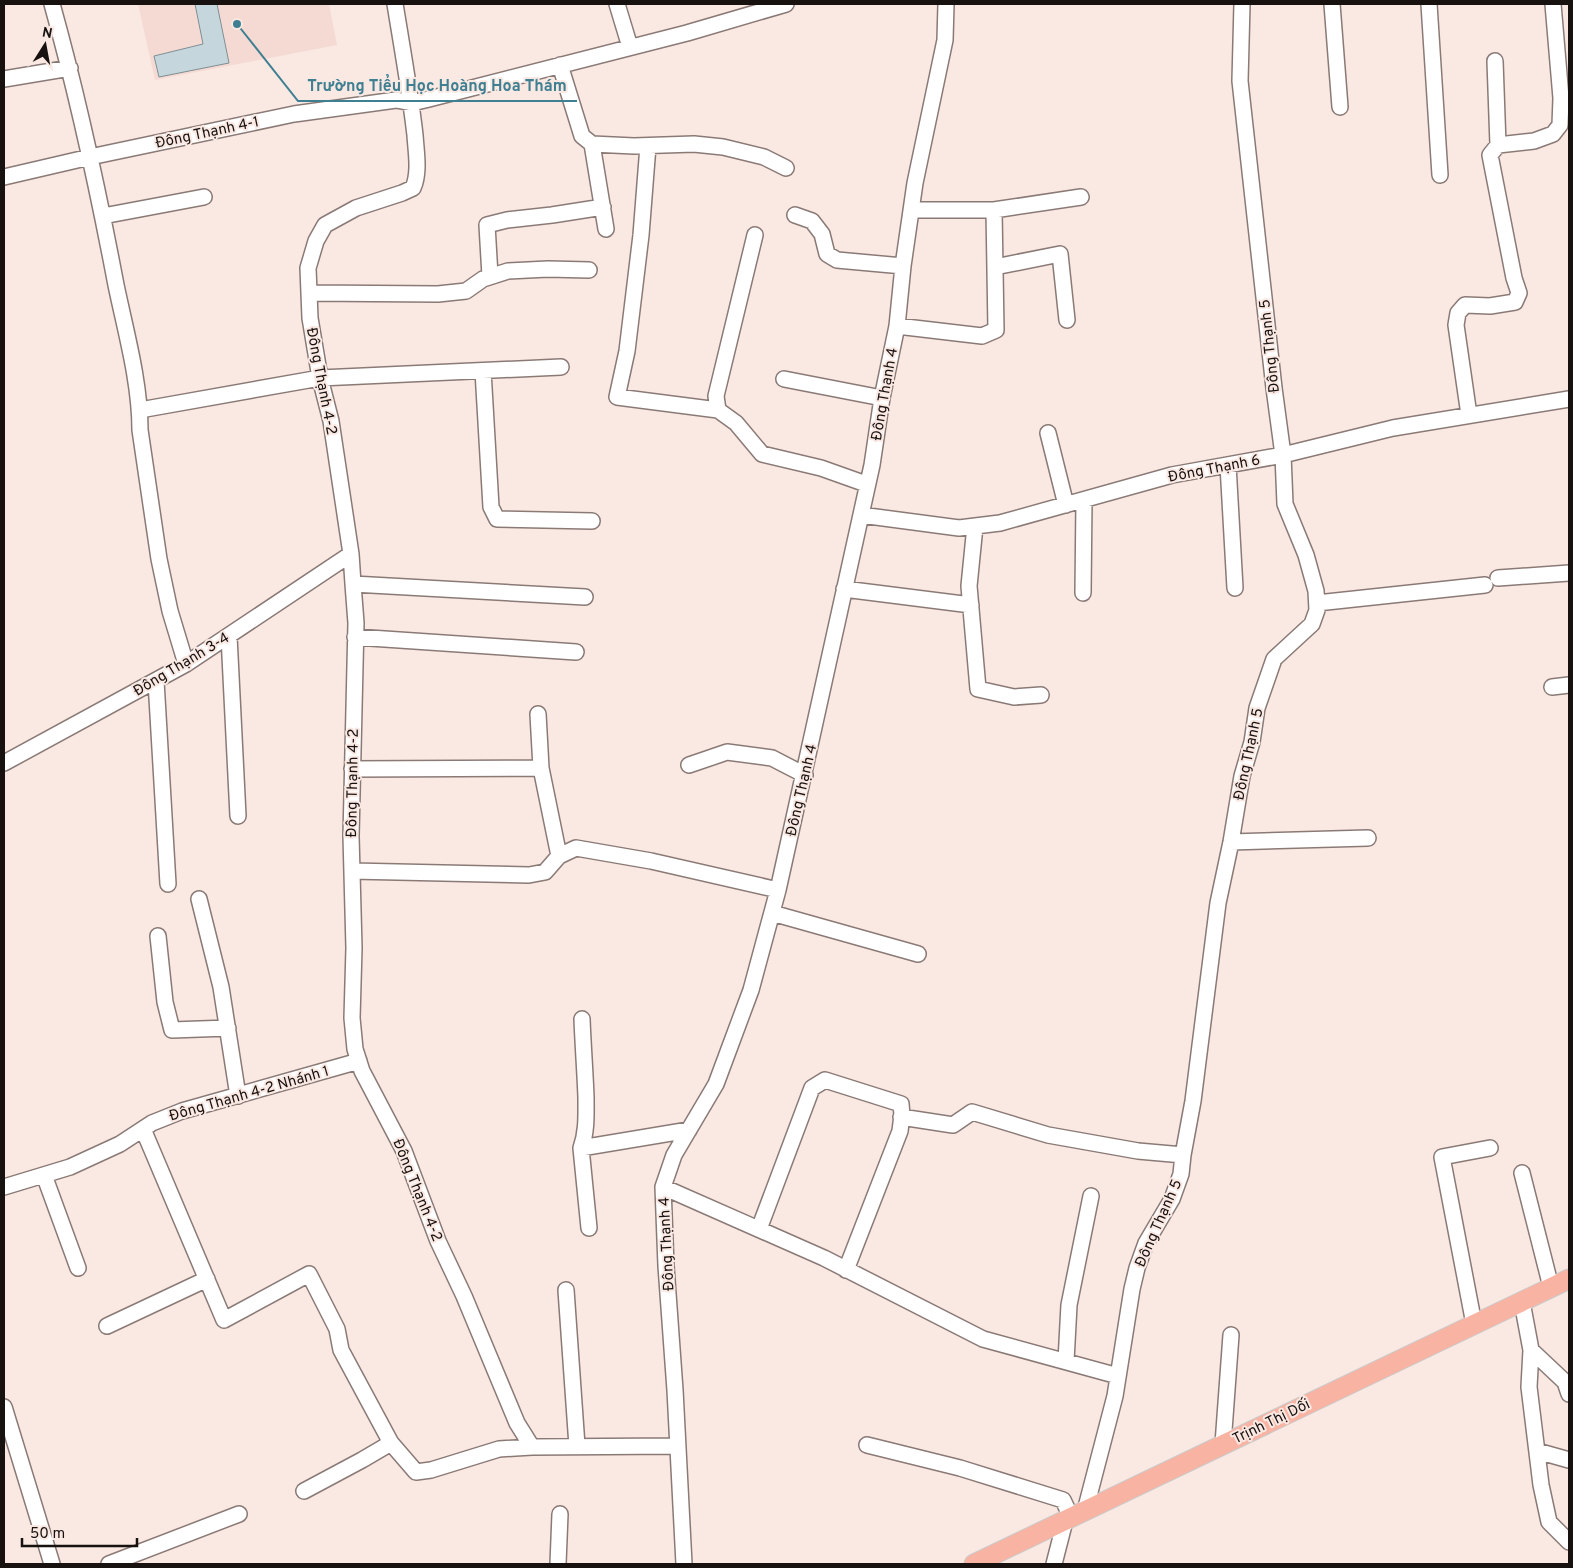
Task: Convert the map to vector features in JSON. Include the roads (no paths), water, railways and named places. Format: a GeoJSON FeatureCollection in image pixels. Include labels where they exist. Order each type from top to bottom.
{"type":"FeatureCollection","features":[{"type":"Feature","properties":{"kind":"main road","name":"Trịnh Thị Dối"},"geometry":{"type":"LineString","coordinates":[[974,1564],[1569,1279]]}},
{"type":"Feature","properties":{"kind":"street"},"geometry":{"type":"LineString","coordinates":[[52,4],[70,68],[103,216],[140,410],[140,430],[159,559],[170,611],[186,664]]}},
{"type":"Feature","properties":{"kind":"street","name":"Đông Thạnh 4-2"},"geometry":{"type":"LineString","coordinates":[[395,4],[412,103],[417,160],[416,180],[413,188],[356,208],[325,225],[316,241],[308,268],[310,318],[352,554],[354,584],[355,637],[352,769],[354,948],[352,1018],[355,1049],[362,1071],[404,1150],[438,1241],[464,1296],[517,1423],[532,1447]]}},
{"type":"Feature","properties":{"kind":"street"},"geometry":{"type":"LineString","coordinates":[[617,4],[630,47]]}},
{"type":"Feature","properties":{"kind":"street","name":"Đông Thạnh 4-1"},"geometry":{"type":"LineString","coordinates":[[4,177],[294,114],[396,100],[412,103],[630,47],[744,10],[786,4]]}},
{"type":"Feature","properties":{"kind":"street","name":"Đông Thạnh 4"},"geometry":{"type":"LineString","coordinates":[[684,1564],[663,1187],[674,1155],[716,1084],[751,990],[778,890],[866,484],[872,465],[882,398],[897,326],[903,266],[915,183],[945,40],[946,4]]}},
{"type":"Feature","properties":{"kind":"street","name":"Đông Thạnh 5"},"geometry":{"type":"LineString","coordinates":[[1054,1564],[1074,1516],[1115,1396],[1137,1268],[1146,1243],[1172,1199],[1181,1174],[1182,1155],[1193,1101],[1218,903],[1242,776],[1252,742],[1257,708],[1274,659],[1312,624],[1317,610],[1316,591],[1306,555],[1285,504],[1282,455],[1240,81],[1242,4]]}},
{"type":"Feature","properties":{"kind":"street"},"geometry":{"type":"LineString","coordinates":[[1332,4],[1340,107]]}},
{"type":"Feature","properties":{"kind":"street"},"geometry":{"type":"LineString","coordinates":[[1430,4],[1440,175]]}},
{"type":"Feature","properties":{"kind":"street"},"geometry":{"type":"LineString","coordinates":[[1498,145],[1517,144],[1540,139],[1553,134],[1560,124],[1561,98],[1553,4]]}},
{"type":"Feature","properties":{"kind":"street"},"geometry":{"type":"LineString","coordinates":[[1469,416],[1456,325],[1458,313],[1465,305],[1490,306],[1515,302],[1519,293],[1514,278],[1490,155],[1498,145],[1495,61]]}},
{"type":"Feature","properties":{"kind":"street"},"geometry":{"type":"LineString","coordinates":[[560,65],[582,136],[592,144],[648,146],[694,144],[723,148],[764,158],[786,168]]}},
{"type":"Feature","properties":{"kind":"street"},"geometry":{"type":"LineString","coordinates":[[4,79],[70,68]]}},
{"type":"Feature","properties":{"kind":"street"},"geometry":{"type":"LineString","coordinates":[[592,144],[606,229]]}},
{"type":"Feature","properties":{"kind":"street"},"geometry":{"type":"LineString","coordinates":[[648,146],[641,235],[627,351],[617,397],[718,410],[736,423],[762,454],[821,468],[866,484]]}},
{"type":"Feature","properties":{"kind":"street"},"geometry":{"type":"LineString","coordinates":[[103,216],[204,197]]}},
{"type":"Feature","properties":{"kind":"street"},"geometry":{"type":"LineString","coordinates":[[911,210],[994,210],[1081,197]]}},
{"type":"Feature","properties":{"kind":"street"},"geometry":{"type":"LineString","coordinates":[[490,276],[487,225],[507,220],[603,207]]}},
{"type":"Feature","properties":{"kind":"street"},"geometry":{"type":"LineString","coordinates":[[897,326],[982,336],[996,330],[994,210]]}},
{"type":"Feature","properties":{"kind":"street"},"geometry":{"type":"LineString","coordinates":[[795,215],[812,221],[822,234],[827,254],[837,260],[903,266]]}},
{"type":"Feature","properties":{"kind":"street"},"geometry":{"type":"LineString","coordinates":[[718,410],[716,396],[755,235]]}},
{"type":"Feature","properties":{"kind":"street"},"geometry":{"type":"LineString","coordinates":[[994,268],[1060,254],[1067,320]]}},
{"type":"Feature","properties":{"kind":"street"},"geometry":{"type":"LineString","coordinates":[[309,293],[438,294],[466,291],[483,279],[508,271],[548,269],[589,270]]}},
{"type":"Feature","properties":{"kind":"street"},"geometry":{"type":"LineString","coordinates":[[140,410],[320,378],[561,367]]}},
{"type":"Feature","properties":{"kind":"street"},"geometry":{"type":"LineString","coordinates":[[483,371],[491,507],[497,518],[592,521]]}},
{"type":"Feature","properties":{"kind":"street"},"geometry":{"type":"LineString","coordinates":[[784,379],[882,398]]}},
{"type":"Feature","properties":{"kind":"street","name":"Đông Thạnh 6"},"geometry":{"type":"LineString","coordinates":[[860,515],[959,528],[1000,523],[1172,475],[1282,455],[1393,428],[1569,399]]}},
{"type":"Feature","properties":{"kind":"street"},"geometry":{"type":"LineString","coordinates":[[1048,433],[1066,505]]}},
{"type":"Feature","properties":{"kind":"street"},"geometry":{"type":"LineString","coordinates":[[1228,465],[1235,588]]}},
{"type":"Feature","properties":{"kind":"street"},"geometry":{"type":"LineString","coordinates":[[1084,500],[1084,593]]}},
{"type":"Feature","properties":{"kind":"street"},"geometry":{"type":"LineString","coordinates":[[975,526],[969,586],[978,690],[1014,697],[1041,695]]}},
{"type":"Feature","properties":{"kind":"street","name":"Đông Thạnh 3-4"},"geometry":{"type":"LineString","coordinates":[[4,763],[186,664],[352,554]]}},
{"type":"Feature","properties":{"kind":"street"},"geometry":{"type":"LineString","coordinates":[[1317,603],[1569,573]]}},
{"type":"Feature","properties":{"kind":"street"},"geometry":{"type":"LineString","coordinates":[[354,584],[585,597]]}},
{"type":"Feature","properties":{"kind":"street"},"geometry":{"type":"LineString","coordinates":[[844,589],[970,605]]}},
{"type":"Feature","properties":{"kind":"street"},"geometry":{"type":"LineString","coordinates":[[229,636],[238,816]]}},
{"type":"Feature","properties":{"kind":"street"},"geometry":{"type":"LineString","coordinates":[[355,637],[576,652]]}},
{"type":"Feature","properties":{"kind":"street"},"geometry":{"type":"LineString","coordinates":[[156,681],[168,884]]}},
{"type":"Feature","properties":{"kind":"street"},"geometry":{"type":"LineString","coordinates":[[1552,687],[1569,685]]}},
{"type":"Feature","properties":{"kind":"street"},"geometry":{"type":"LineString","coordinates":[[538,714],[541,768],[559,856]]}},
{"type":"Feature","properties":{"kind":"street"},"geometry":{"type":"LineString","coordinates":[[689,765],[727,752],[772,758],[804,775]]}},
{"type":"Feature","properties":{"kind":"street"},"geometry":{"type":"LineString","coordinates":[[352,769],[541,768]]}},
{"type":"Feature","properties":{"kind":"street"},"geometry":{"type":"LineString","coordinates":[[1231,842],[1368,838]]}},
{"type":"Feature","properties":{"kind":"street"},"geometry":{"type":"LineString","coordinates":[[352,871],[529,875],[546,872],[559,856],[576,848],[651,861],[778,890]]}},
{"type":"Feature","properties":{"kind":"street"},"geometry":{"type":"LineString","coordinates":[[199,899],[222,986],[238,1096]]}},
{"type":"Feature","properties":{"kind":"street"},"geometry":{"type":"LineString","coordinates":[[772,913],[918,954]]}},
{"type":"Feature","properties":{"kind":"street"},"geometry":{"type":"LineString","coordinates":[[158,936],[165,1002],[172,1030],[228,1028]]}},
{"type":"Feature","properties":{"kind":"street"},"geometry":{"type":"LineString","coordinates":[[582,1019],[586,1126],[581,1148],[589,1228]]}},
{"type":"Feature","properties":{"kind":"street","name":"Đông Thạnh 4-2 Nhánh 1"},"geometry":{"type":"LineString","coordinates":[[4,1187],[70,1167],[120,1144],[152,1123],[182,1111],[359,1061]]}},
{"type":"Feature","properties":{"kind":"street"},"geometry":{"type":"LineString","coordinates":[[759,1230],[812,1088],[825,1080],[901,1104],[900,1131],[846,1270]]}},
{"type":"Feature","properties":{"kind":"street"},"geometry":{"type":"LineString","coordinates":[[901,1117],[954,1125],[972,1112],[1048,1135],[1138,1151],[1182,1155]]}},
{"type":"Feature","properties":{"kind":"street"},"geometry":{"type":"LineString","coordinates":[[143,1129],[224,1320],[309,1274],[337,1329],[341,1350],[391,1443],[416,1472],[431,1470],[499,1449],[577,1446],[678,1446]]}},
{"type":"Feature","properties":{"kind":"street"},"geometry":{"type":"LineString","coordinates":[[581,1148],[689,1130]]}},
{"type":"Feature","properties":{"kind":"street"},"geometry":{"type":"LineString","coordinates":[[1474,1324],[1442,1157],[1490,1148]]}},
{"type":"Feature","properties":{"kind":"street"},"geometry":{"type":"LineString","coordinates":[[1522,1173],[1551,1287]]}},
{"type":"Feature","properties":{"kind":"street"},"geometry":{"type":"LineString","coordinates":[[44,1175],[78,1268]]}},
{"type":"Feature","properties":{"kind":"street"},"geometry":{"type":"LineString","coordinates":[[663,1187],[846,1270],[983,1339],[1118,1376]]}},
{"type":"Feature","properties":{"kind":"street"},"geometry":{"type":"LineString","coordinates":[[1066,1362],[1069,1305],[1091,1196]]}},
{"type":"Feature","properties":{"kind":"street"},"geometry":{"type":"LineString","coordinates":[[107,1326],[207,1278]]}},
{"type":"Feature","properties":{"kind":"street"},"geometry":{"type":"LineString","coordinates":[[566,1290],[577,1446]]}},
{"type":"Feature","properties":{"kind":"street"},"geometry":{"type":"LineString","coordinates":[[1522,1302],[1531,1350],[1529,1387],[1541,1485],[1550,1522],[1569,1542]]}},
{"type":"Feature","properties":{"kind":"street"},"geometry":{"type":"LineString","coordinates":[[1223,1444],[1231,1335]]}},
{"type":"Feature","properties":{"kind":"street"},"geometry":{"type":"LineString","coordinates":[[1531,1350],[1565,1382],[1569,1394]]}},
{"type":"Feature","properties":{"kind":"street"},"geometry":{"type":"LineString","coordinates":[[4,1407],[52,1564]]}},
{"type":"Feature","properties":{"kind":"street"},"geometry":{"type":"LineString","coordinates":[[304,1491],[391,1443]]}},
{"type":"Feature","properties":{"kind":"street"},"geometry":{"type":"LineString","coordinates":[[867,1445],[960,1468],[1063,1500],[1074,1516]]}},
{"type":"Feature","properties":{"kind":"street"},"geometry":{"type":"LineString","coordinates":[[1537,1451],[1569,1460]]}},
{"type":"Feature","properties":{"kind":"street"},"geometry":{"type":"LineString","coordinates":[[109,1564],[239,1514]]}},
{"type":"Feature","properties":{"kind":"street"},"geometry":{"type":"LineString","coordinates":[[558,1564],[560,1514]]}},
{"type":"Feature","properties":{"kind":"place","name":"Trường Tiểu Học Hoàng Hoa Thám"},"geometry":{"type":"Point","coordinates":[237,24]}}]}
